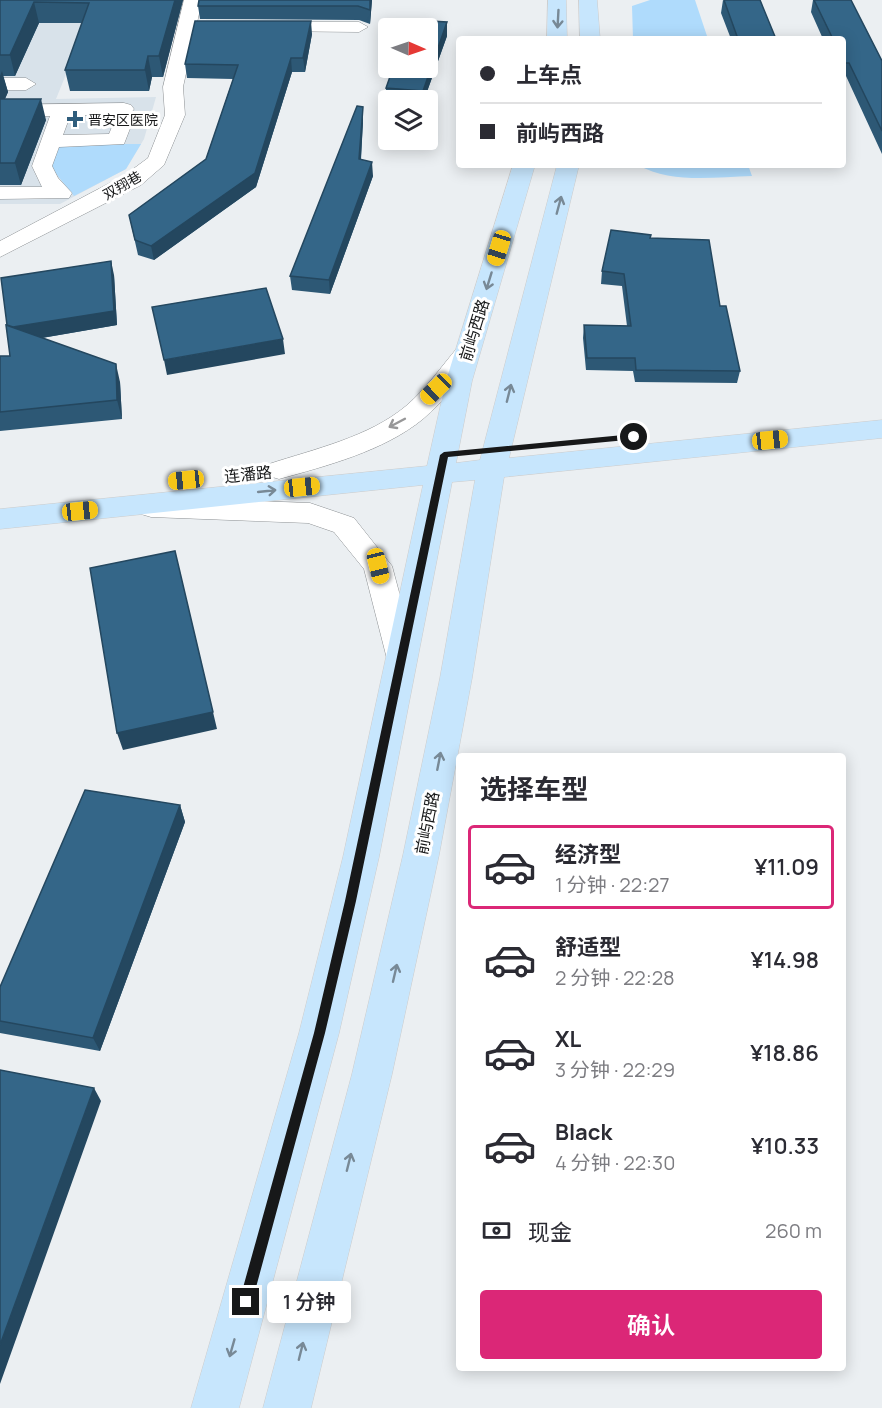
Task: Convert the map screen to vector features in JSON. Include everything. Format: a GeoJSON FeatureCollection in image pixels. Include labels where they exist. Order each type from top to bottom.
{"type":"FeatureCollection","features":[{"type":"Feature","properties":{"kind":"main road"},"geometry":{"type":"LineString","coordinates":[[557,0],[557,36]]}},
{"type":"Feature","properties":{"kind":"main road"},"geometry":{"type":"LineString","coordinates":[[588,0],[590,36]]}},
{"type":"Feature","properties":{"kind":"main road","name":"前屿西路"},"geometry":{"type":"LineString","coordinates":[[215,1408],[320,1033],[361,857],[467,352],[523,168]]}},
{"type":"Feature","properties":{"kind":"main road","name":"前屿西路"},"geometry":{"type":"LineString","coordinates":[[287,1408],[372,1074],[421,855],[456,678],[494,459],[567,168]]}},
{"type":"Feature","properties":{"kind":"main road"},"geometry":{"type":"LineString","coordinates":[[494,459],[882,411]]}},
{"type":"Feature","properties":{"kind":"main road"},"geometry":{"type":"LineString","coordinates":[[494,459],[882,429]]}},
{"type":"Feature","properties":{"kind":"main road","name":"连潘路"},"geometry":{"type":"LineString","coordinates":[[0,499],[279,470],[494,459]]}},
{"type":"Feature","properties":{"kind":"main road","name":"连潘路"},"geometry":{"type":"LineString","coordinates":[[0,519],[120,506],[442,463]]}},
{"type":"Feature","properties":{"kind":"street","name":"双翔巷"},"geometry":{"type":"LineString","coordinates":[[0,250],[133,180],[157,161],[175,115],[173,87],[193,0]]}},
{"type":"Feature","properties":{"kind":"street"},"geometry":{"type":"LineString","coordinates":[[188,26],[211,27]]}},
{"type":"Feature","properties":{"kind":"street"},"geometry":{"type":"LineString","coordinates":[[256,27],[359,27]]}},
{"type":"Feature","properties":{"kind":"street"},"geometry":{"type":"LineString","coordinates":[[0,84],[26,84]]}},
{"type":"Feature","properties":{"kind":"street"},"geometry":{"type":"LineString","coordinates":[[0,193],[61,193],[48,181],[42,166],[62,110]]}},
{"type":"Feature","properties":{"kind":"street"},"geometry":{"type":"LineString","coordinates":[[0,111],[62,110],[122,117],[117,140],[51,141]]}},
{"type":"Feature","properties":{"kind":"street"},"geometry":{"type":"LineString","coordinates":[[279,470],[347,448],[405,419],[436,389],[467,352]]}},
{"type":"Feature","properties":{"kind":"street"},"geometry":{"type":"LineString","coordinates":[[120,506],[310,513],[344,525],[378,566],[402,659]]}},
{"type":"Feature","properties":{"kind":"shaded area","name":"晋安区医院"},"geometry":{"type":"Polygon","coordinates":[[[0,0],[96,0],[56,99],[156,97],[144,139],[126,169],[60,204],[0,204],[0,0]]]}},
{"type":"Feature","properties":{"kind":"shaded area"},"geometry":{"type":"Polygon","coordinates":[[[650,0],[695,0],[707,36],[633,36],[632,6],[650,0]]]}},
{"type":"Feature","properties":{"kind":"shaded area"},"geometry":{"type":"Polygon","coordinates":[[[61,144],[141,144],[126,169],[74,196],[49,165],[61,144]]]}},
{"type":"Feature","properties":{"kind":"shaded area"},"geometry":{"type":"Polygon","coordinates":[[[644,168],[749,168],[752,176],[694,178],[644,168]]]}},
{"type":"Feature","properties":{"kind":"building"},"geometry":{"type":"Polygon","coordinates":[[[0,0],[175,0],[159,56],[148,56],[145,70],[65,70],[89,3],[34,2],[10,55],[0,55],[0,0]]]}},
{"type":"Feature","properties":{"kind":"building"},"geometry":{"type":"Polygon","coordinates":[[[199,0],[370,0],[370,10],[358,6],[198,6],[199,0]]]}},
{"type":"Feature","properties":{"kind":"building"},"geometry":{"type":"Polygon","coordinates":[[[724,0],[760,0],[775,36],[737,36],[724,0]]]}},
{"type":"Feature","properties":{"kind":"building"},"geometry":{"type":"Polygon","coordinates":[[[814,0],[851,0],[882,61],[882,131],[849,63],[846,63],[846,36],[832,36],[814,0]]]}},
{"type":"Feature","properties":{"kind":"building"},"geometry":{"type":"Polygon","coordinates":[[[195,21],[311,21],[303,58],[291,58],[255,173],[151,246],[135,240],[129,215],[206,159],[238,65],[185,64],[195,21]]]}},
{"type":"Feature","properties":{"kind":"building"},"geometry":{"type":"Polygon","coordinates":[[[438,21],[447,22],[438,48],[438,21]]]}},
{"type":"Feature","properties":{"kind":"building"},"geometry":{"type":"Polygon","coordinates":[[[390,78],[428,78],[423,90],[386,88],[390,78]]]}},
{"type":"Feature","properties":{"kind":"building"},"geometry":{"type":"Polygon","coordinates":[[[0,99],[41,99],[15,163],[0,163],[0,99]]]}},
{"type":"Feature","properties":{"kind":"building"},"geometry":{"type":"Polygon","coordinates":[[[357,106],[363,107],[359,159],[372,162],[329,280],[290,276],[357,106]]]}},
{"type":"Feature","properties":{"kind":"building"},"geometry":{"type":"Polygon","coordinates":[[[611,230],[651,235],[650,238],[709,240],[720,306],[726,306],[740,371],[636,370],[635,358],[587,358],[584,325],[631,326],[624,274],[602,271],[611,230]]]}},
{"type":"Feature","properties":{"kind":"building"},"geometry":{"type":"Polygon","coordinates":[[[111,261],[114,311],[13,327],[7,325],[1,278],[111,261]]]}},
{"type":"Feature","properties":{"kind":"building"},"geometry":{"type":"Polygon","coordinates":[[[266,288],[283,339],[164,360],[152,307],[266,288]]]}},
{"type":"Feature","properties":{"kind":"building"},"geometry":{"type":"Polygon","coordinates":[[[6,325],[116,364],[117,400],[0,412],[0,356],[10,356],[6,325]]]}},
{"type":"Feature","properties":{"kind":"building"},"geometry":{"type":"Polygon","coordinates":[[[175,551],[213,712],[117,733],[90,568],[175,551]]]}},
{"type":"Feature","properties":{"kind":"building"},"geometry":{"type":"Polygon","coordinates":[[[85,790],[180,805],[93,1038],[0,1021],[0,987],[85,790]]]}},
{"type":"Feature","properties":{"kind":"building"},"geometry":{"type":"Polygon","coordinates":[[[0,1070],[94,1088],[0,1345],[0,1070]]]}},
{"type":"Feature","properties":{"kind":"place","name":"晋安区医院"},"geometry":{"type":"Point","coordinates":[75,119]}},
{"type":"Feature","properties":{"kind":"route"},"geometry":{"type":"LineString","coordinates":[[246,1302],[320,1033],[351,901],[444,455],[634,437]]}}]}
